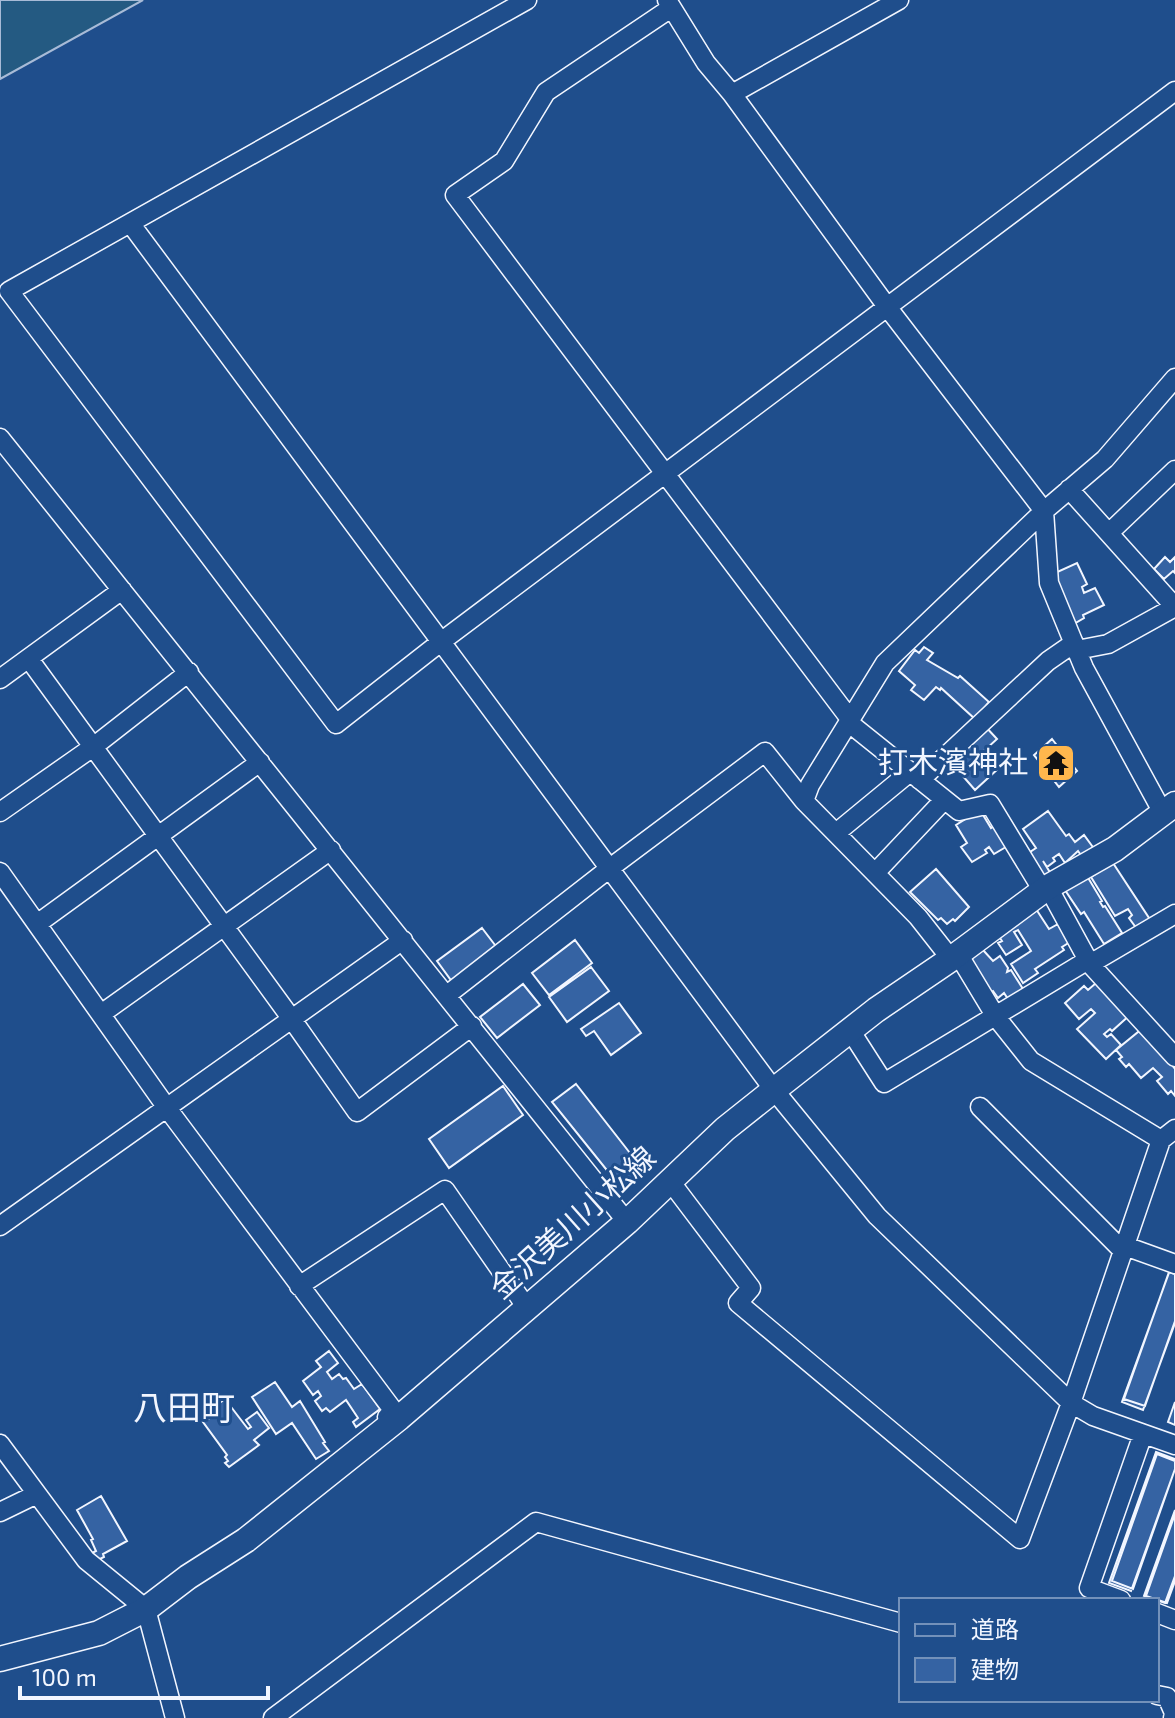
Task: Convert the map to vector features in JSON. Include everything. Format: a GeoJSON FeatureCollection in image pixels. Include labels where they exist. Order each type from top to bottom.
{"type":"FeatureCollection","features":[{"type":"Feature","properties":{"kind":"main road","name":"金沢美川小松線"},"geometry":{"type":"LineString","coordinates":[[0,1659],[99,1633],[146,1609],[188,1577],[246,1540],[527,1308],[627,1222],[725,1129],[774,1090],[850,1030],[1046,889],[1115,849],[1169,809]]}},
{"type":"Feature","properties":{"kind":"street"},"geometry":{"type":"LineString","coordinates":[[527,0],[9,291],[336,724],[442,641],[1175,91]]}},
{"type":"Feature","properties":{"kind":"street"},"geometry":{"type":"LineString","coordinates":[[732,94],[899,0]]}},
{"type":"Feature","properties":{"kind":"street"},"geometry":{"type":"LineString","coordinates":[[1169,809],[1075,646],[1049,583],[1044,511],[706,63],[669,4],[546,92],[504,161],[455,195],[849,720],[959,811],[990,804],[1089,962],[1175,1057]]}},
{"type":"Feature","properties":{"kind":"street"},"geometry":{"type":"LineString","coordinates":[[130,223],[774,1090],[877,1216],[1071,1403],[1093,1416],[1175,1445]]}},
{"type":"Feature","properties":{"kind":"street"},"geometry":{"type":"LineString","coordinates":[[804,801],[810,785],[885,663],[1044,511],[1105,459],[1175,378]]}},
{"type":"Feature","properties":{"kind":"street"},"geometry":{"type":"LineString","coordinates":[[0,438],[627,1222]]}},
{"type":"Feature","properties":{"kind":"street"},"geometry":{"type":"LineString","coordinates":[[1109,533],[1175,470]]}},
{"type":"Feature","properties":{"kind":"street"},"geometry":{"type":"LineString","coordinates":[[836,833],[915,776],[1048,661],[1075,646],[1108,644],[1175,607],[1069,489]]}},
{"type":"Feature","properties":{"kind":"street"},"geometry":{"type":"LineString","coordinates":[[0,679],[122,590]]}},
{"type":"Feature","properties":{"kind":"street"},"geometry":{"type":"LineString","coordinates":[[29,659],[357,1112],[472,1026]]}},
{"type":"Feature","properties":{"kind":"street"},"geometry":{"type":"LineString","coordinates":[[0,812],[93,747],[189,672]]}},
{"type":"Feature","properties":{"kind":"street"},"geometry":{"type":"LineString","coordinates":[[447,995],[765,752],[804,801],[954,956],[1031,1061],[1168,1134],[1020,1539],[738,1303],[751,1288],[670,1181]]}},
{"type":"Feature","properties":{"kind":"street"},"geometry":{"type":"LineString","coordinates":[[37,924],[260,762]]}},
{"type":"Feature","properties":{"kind":"street"},"geometry":{"type":"LineString","coordinates":[[875,873],[944,800]]}},
{"type":"Feature","properties":{"kind":"street"},"geometry":{"type":"LineString","coordinates":[[101,1014],[331,850]]}},
{"type":"Feature","properties":{"kind":"street"},"geometry":{"type":"LineString","coordinates":[[0,872],[167,1108],[393,1417]]}},
{"type":"Feature","properties":{"kind":"street"},"geometry":{"type":"LineString","coordinates":[[850,1030],[884,1083],[1175,914]]}},
{"type":"Feature","properties":{"kind":"street"},"geometry":{"type":"LineString","coordinates":[[0,1226],[403,940]]}},
{"type":"Feature","properties":{"kind":"street"},"geometry":{"type":"LineString","coordinates":[[980,1107],[1124,1248],[1175,1264]]}},
{"type":"Feature","properties":{"kind":"street"},"geometry":{"type":"LineString","coordinates":[[299,1286],[445,1190],[527,1308]]}},
{"type":"Feature","properties":{"kind":"street"},"geometry":{"type":"LineString","coordinates":[[1116,1598],[1089,1588],[1143,1434]]}},
{"type":"Feature","properties":{"kind":"street"},"geometry":{"type":"LineString","coordinates":[[0,1444],[86,1560],[146,1609],[175,1718]]}},
{"type":"Feature","properties":{"kind":"street"},"geometry":{"type":"LineString","coordinates":[[0,1512],[37,1494]]}},
{"type":"Feature","properties":{"kind":"street"},"geometry":{"type":"LineString","coordinates":[[273,1718],[536,1522],[899,1622]]}},
{"type":"Feature","properties":{"kind":"street"},"geometry":{"type":"LineString","coordinates":[[1159,1695],[1167,1697],[1173,1718]]}},
{"type":"Feature","properties":{"kind":"shaded area"},"geometry":{"type":"Polygon","coordinates":[[[0,0],[143,0],[0,79],[0,0]]]}},
{"type":"Feature","properties":{"kind":"building"},"geometry":{"type":"Polygon","coordinates":[[[1165,557],[1170,562],[1175,557],[1175,573],[1173,571],[1164,579],[1154,569],[1165,557]]]}},
{"type":"Feature","properties":{"kind":"building"},"geometry":{"type":"Polygon","coordinates":[[[1077,563],[1087,584],[1082,587],[1084,593],[1095,588],[1104,605],[1083,615],[1084,618],[1072,625],[1055,573],[1077,563]]]}},
{"type":"Feature","properties":{"kind":"building"},"geometry":{"type":"Polygon","coordinates":[[[924,647],[933,653],[927,660],[958,678],[960,676],[989,702],[975,719],[941,688],[936,687],[924,700],[911,690],[915,685],[899,671],[915,650],[919,653],[924,647]]]}},
{"type":"Feature","properties":{"kind":"building"},"geometry":{"type":"Polygon","coordinates":[[[984,725],[997,739],[974,760],[977,763],[988,756],[999,768],[975,790],[948,759],[984,725]]]}},
{"type":"Feature","properties":{"kind":"building","name":"打木濱神社"},"geometry":{"type":"Polygon","coordinates":[[[1052,739],[1077,771],[1059,787],[1034,755],[1052,739]]]}},
{"type":"Feature","properties":{"kind":"building"},"geometry":{"type":"Polygon","coordinates":[[[980,810],[991,828],[999,823],[1011,844],[994,854],[989,847],[985,850],[987,853],[972,862],[961,847],[967,843],[956,825],[980,810]]]}},
{"type":"Feature","properties":{"kind":"building"},"geometry":{"type":"Polygon","coordinates":[[[1048,811],[1066,836],[1069,834],[1075,842],[1084,835],[1095,850],[1083,858],[1078,851],[1065,863],[1059,854],[1047,867],[1043,861],[1051,874],[1045,878],[1027,854],[1036,848],[1023,829],[1048,811]]]}},
{"type":"Feature","properties":{"kind":"building"},"geometry":{"type":"Polygon","coordinates":[[[1113,863],[1151,921],[1137,929],[1129,918],[1132,915],[1128,909],[1115,916],[1091,877],[1113,863]]]}},
{"type":"Feature","properties":{"kind":"building"},"geometry":{"type":"Polygon","coordinates":[[[936,869],[969,907],[955,921],[953,919],[947,924],[941,918],[938,920],[910,892],[936,869]]]}},
{"type":"Feature","properties":{"kind":"building"},"geometry":{"type":"Polygon","coordinates":[[[1087,876],[1103,907],[1122,933],[1104,944],[1084,912],[1081,914],[1065,890],[1087,876]]]}},
{"type":"Feature","properties":{"kind":"building"},"geometry":{"type":"Polygon","coordinates":[[[1036,909],[1049,929],[1058,924],[1070,942],[1062,947],[1064,950],[1035,969],[1038,973],[1023,983],[1011,964],[1031,951],[1018,930],[1014,932],[1022,945],[1006,955],[998,943],[1002,941],[998,935],[1036,909]]]}},
{"type":"Feature","properties":{"kind":"building"},"geometry":{"type":"Polygon","coordinates":[[[482,928],[498,949],[453,983],[437,961],[482,928]]]}},
{"type":"Feature","properties":{"kind":"building"},"geometry":{"type":"Polygon","coordinates":[[[575,940],[592,963],[549,995],[532,973],[575,940]]]}},
{"type":"Feature","properties":{"kind":"building"},"geometry":{"type":"Polygon","coordinates":[[[983,950],[993,961],[1000,956],[1008,968],[1007,972],[1011,970],[1023,989],[1008,999],[1004,993],[998,998],[993,991],[984,997],[970,958],[983,950]]]}},
{"type":"Feature","properties":{"kind":"building"},"geometry":{"type":"Polygon","coordinates":[[[591,967],[609,991],[567,1022],[549,997],[591,967]]]}},
{"type":"Feature","properties":{"kind":"building"},"geometry":{"type":"Polygon","coordinates":[[[1096,983],[1131,1014],[1104,1034],[1107,1037],[1111,1034],[1121,1045],[1106,1059],[1077,1029],[1095,1013],[1091,1009],[1079,1019],[1065,1003],[1084,986],[1088,990],[1096,983]]]}},
{"type":"Feature","properties":{"kind":"building"},"geometry":{"type":"Polygon","coordinates":[[[523,984],[540,1005],[497,1038],[480,1017],[523,984]]]}},
{"type":"Feature","properties":{"kind":"building"},"geometry":{"type":"Polygon","coordinates":[[[619,1003],[641,1033],[611,1055],[594,1031],[586,1036],[581,1029],[619,1003]]]}},
{"type":"Feature","properties":{"kind":"building"},"geometry":{"type":"Polygon","coordinates":[[[1143,1028],[1175,1069],[1175,1096],[1171,1091],[1168,1094],[1157,1081],[1162,1077],[1153,1068],[1141,1078],[1129,1064],[1126,1067],[1119,1059],[1122,1057],[1116,1050],[1143,1028]]]}},
{"type":"Feature","properties":{"kind":"building"},"geometry":{"type":"Polygon","coordinates":[[[576,1084],[644,1171],[622,1189],[552,1102],[576,1084]]]}},
{"type":"Feature","properties":{"kind":"building"},"geometry":{"type":"Polygon","coordinates":[[[503,1086],[523,1115],[449,1168],[429,1139],[503,1086]]]}},
{"type":"Feature","properties":{"kind":"building"},"geometry":{"type":"Polygon","coordinates":[[[1170,1270],[1175,1272],[1175,1323],[1143,1410],[1122,1402],[1170,1270]]]}},
{"type":"Feature","properties":{"kind":"building"},"geometry":{"type":"Polygon","coordinates":[[[1169,1272],[1175,1274],[1175,1321],[1145,1406],[1124,1399],[1169,1272]]]}},
{"type":"Feature","properties":{"kind":"building"},"geometry":{"type":"Polygon","coordinates":[[[329,1351],[338,1363],[327,1372],[332,1379],[339,1374],[354,1389],[362,1384],[380,1409],[356,1427],[353,1422],[358,1418],[346,1400],[330,1412],[326,1408],[322,1411],[315,1401],[321,1396],[318,1391],[313,1395],[303,1381],[321,1367],[316,1361],[329,1351]]]}},
{"type":"Feature","properties":{"kind":"building"},"geometry":{"type":"Polygon","coordinates":[[[275,1382],[292,1407],[300,1401],[329,1451],[316,1459],[292,1423],[276,1434],[252,1397],[275,1382]]]}},
{"type":"Feature","properties":{"kind":"building"},"geometry":{"type":"Polygon","coordinates":[[[225,1399],[248,1429],[251,1427],[246,1420],[257,1412],[269,1428],[254,1440],[259,1445],[229,1467],[225,1463],[228,1461],[227,1455],[203,1422],[210,1418],[206,1413],[225,1399]]]}},
{"type":"Feature","properties":{"kind":"building"},"geometry":{"type":"Polygon","coordinates":[[[1175,1402],[1175,1425],[1168,1422],[1175,1402]]]}},
{"type":"Feature","properties":{"kind":"building"},"geometry":{"type":"Polygon","coordinates":[[[1156,1452],[1175,1459],[1175,1469],[1131,1591],[1109,1583],[1156,1452]]]}},
{"type":"Feature","properties":{"kind":"building"},"geometry":{"type":"Polygon","coordinates":[[[1157,1454],[1175,1461],[1175,1469],[1133,1589],[1112,1581],[1157,1454]]]}},
{"type":"Feature","properties":{"kind":"building"},"geometry":{"type":"Polygon","coordinates":[[[101,1496],[127,1541],[94,1562],[90,1554],[96,1551],[93,1539],[77,1510],[101,1496]]]}},
{"type":"Feature","properties":{"kind":"building"},"geometry":{"type":"Polygon","coordinates":[[[1175,1510],[1175,1576],[1165,1603],[1159,1598],[1144,1596],[1175,1510]]]}},
{"type":"Feature","properties":{"kind":"building"},"geometry":{"type":"Polygon","coordinates":[[[1175,1514],[1175,1581],[1167,1603],[1146,1596],[1175,1514]]]}},
{"type":"Feature","properties":{"kind":"place","name":"打木濱神社"},"geometry":{"type":"Point","coordinates":[1056,763]}},
{"type":"Feature","properties":{"kind":"district","name":"八田町"},"geometry":{"type":"Point","coordinates":[184,1408]}}]}
